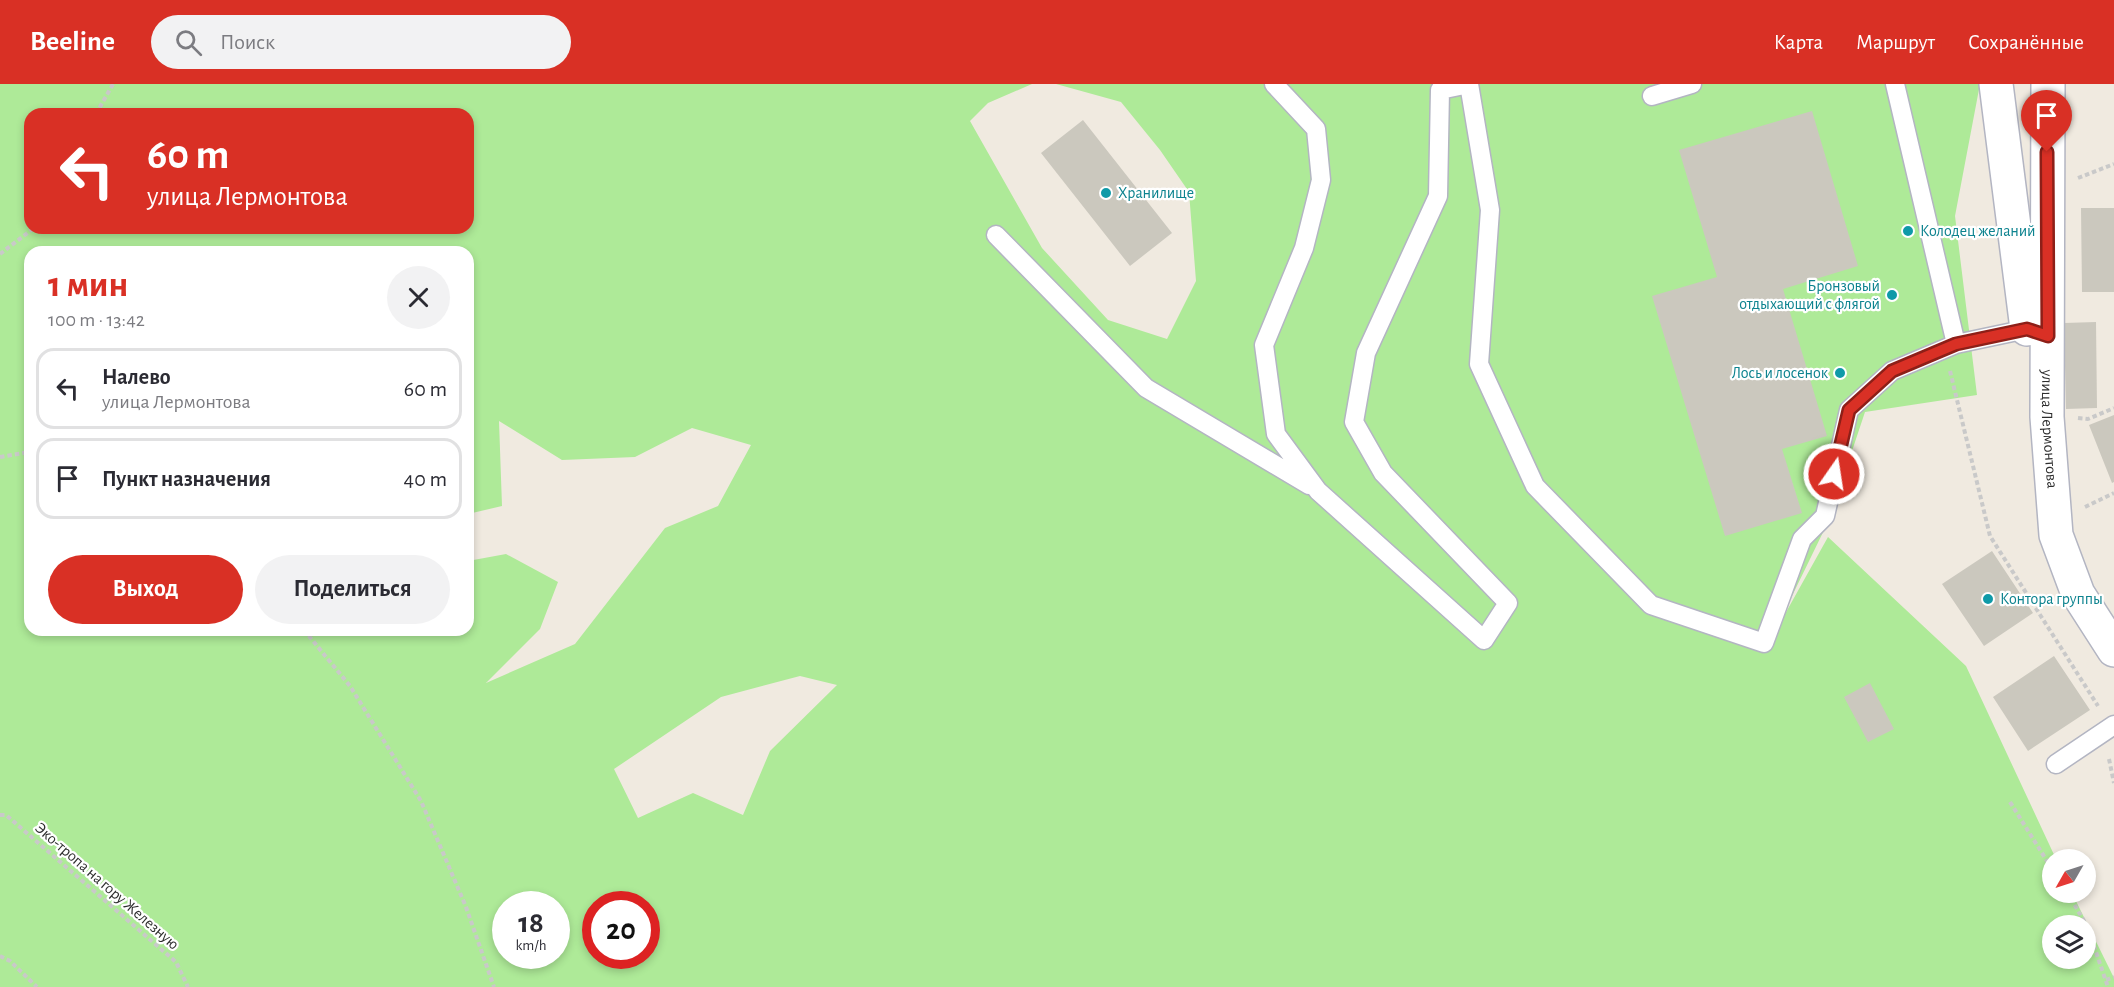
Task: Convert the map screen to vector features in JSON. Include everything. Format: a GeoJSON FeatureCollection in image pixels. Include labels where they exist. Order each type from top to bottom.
{"type":"FeatureCollection","features":[{"type":"Feature","properties":{"kind":"street"},"geometry":{"type":"LineString","coordinates":[[1996,84],[2037,333]]}},
{"type":"Feature","properties":{"kind":"street"},"geometry":{"type":"LineString","coordinates":[[2047,99],[2061,84]]}},
{"type":"Feature","properties":{"kind":"street","name":"улица Лермонтова"},"geometry":{"type":"LineString","coordinates":[[2047,99],[2037,333],[2047,417],[2056,535],[2078,594],[2114,650]]}},
{"type":"Feature","properties":{"kind":"lane"},"geometry":{"type":"LineString","coordinates":[[1274,84],[1316,129],[1321,180],[1304,248],[1264,345],[1276,434],[1318,491]]}},
{"type":"Feature","properties":{"kind":"lane"},"geometry":{"type":"LineString","coordinates":[[996,236],[1146,388],[1318,491],[1484,640],[1508,603],[1383,473],[1354,422],[1366,353],[1438,196],[1440,90],[1469,84],[1490,210],[1479,364],[1535,486],[1651,605],[1764,643],[1802,539],[1825,516],[1849,410],[1892,371],[1950,346],[2037,333]]}},
{"type":"Feature","properties":{"kind":"lane"},"geometry":{"type":"LineString","coordinates":[[1652,96],[1692,84]]}},
{"type":"Feature","properties":{"kind":"lane"},"geometry":{"type":"LineString","coordinates":[[1895,84],[1950,346]]}},
{"type":"Feature","properties":{"kind":"lane"},"geometry":{"type":"LineString","coordinates":[[2056,764],[2112,726]]}},
{"type":"Feature","properties":{"kind":"path"},"geometry":{"type":"LineString","coordinates":[[99,108],[113,84]]}},
{"type":"Feature","properties":{"kind":"path"},"geometry":{"type":"LineString","coordinates":[[0,254],[26,234]]}},
{"type":"Feature","properties":{"kind":"path"},"geometry":{"type":"LineString","coordinates":[[1950,346],[1990,536],[2112,726]]}},
{"type":"Feature","properties":{"kind":"path"},"geometry":{"type":"LineString","coordinates":[[2088,419],[2114,408]]}},
{"type":"Feature","properties":{"kind":"path"},"geometry":{"type":"LineString","coordinates":[[0,456],[24,453]]}},
{"type":"Feature","properties":{"kind":"path"},"geometry":{"type":"LineString","coordinates":[[309,636],[350,686],[421,801],[466,908],[494,987]]}},
{"type":"Feature","properties":{"kind":"path"},"geometry":{"type":"LineString","coordinates":[[2010,802],[2042,853]]}},
{"type":"Feature","properties":{"kind":"path","name":"Эко-тропа на гору Железную"},"geometry":{"type":"LineString","coordinates":[[0,815],[6,815],[177,962],[188,987]]}},
{"type":"Feature","properties":{"kind":"path"},"geometry":{"type":"LineString","coordinates":[[2073,903],[2087,926],[2108,987]]}},
{"type":"Feature","properties":{"kind":"path"},"geometry":{"type":"LineString","coordinates":[[0,956],[10,961],[37,987]]}},
{"type":"Feature","properties":{"kind":"path"},"geometry":{"type":"LineString","coordinates":[[2106,980],[2114,977]]}},
{"type":"Feature","properties":{"kind":"green space"},"geometry":{"type":"Polygon","coordinates":[[[0,84],[1032,84],[988,103],[970,121],[1042,248],[1108,320],[1167,339],[1196,281],[1189,192],[1160,150],[1121,102],[1056,84],[1980,84],[1955,216],[1977,395],[1865,412],[1829,520],[1771,639],[1828,537],[1966,666],[2051,849],[2042,849],[2042,903],[2077,903],[2083,915],[2042,915],[2042,969],[2096,969],[2096,942],[2114,978],[2114,987],[0,987],[0,84]],[[800,676],[721,697],[614,769],[638,818],[693,793],[743,815],[770,751],[837,685],[800,676]]]}},
{"type":"Feature","properties":{"kind":"building"},"geometry":{"type":"Polygon","coordinates":[[[1812,111],[1858,266],[1783,289],[1827,436],[1782,449],[1802,513],[1725,536],[1652,296],[1717,277],[1679,150],[1812,111]]]}},
{"type":"Feature","properties":{"kind":"building","name":"Хранилище"},"geometry":{"type":"Polygon","coordinates":[[[1083,120],[1172,233],[1130,266],[1041,153],[1083,120]]]}},
{"type":"Feature","properties":{"kind":"building"},"geometry":{"type":"Polygon","coordinates":[[[2081,208],[2114,208],[2114,292],[2082,292],[2081,208]]]}},
{"type":"Feature","properties":{"kind":"building"},"geometry":{"type":"Polygon","coordinates":[[[2096,322],[2097,408],[2066,409],[2064,323],[2096,322]]]}},
{"type":"Feature","properties":{"kind":"building"},"geometry":{"type":"Polygon","coordinates":[[[2114,415],[2114,482],[2112,483],[2089,425],[2114,415]]]}},
{"type":"Feature","properties":{"kind":"building","name":"Контора группы"},"geometry":{"type":"Polygon","coordinates":[[[1992,551],[2033,613],[1984,646],[1942,584],[1992,551]]]}},
{"type":"Feature","properties":{"kind":"building"},"geometry":{"type":"Polygon","coordinates":[[[2054,656],[2090,710],[2028,751],[1993,697],[2054,656]]]}},
{"type":"Feature","properties":{"kind":"building"},"geometry":{"type":"Polygon","coordinates":[[[1870,683],[1894,729],[1868,742],[1844,697],[1870,683]]]}},
{"type":"Feature","properties":{"kind":"place","name":"Хранилище"},"geometry":{"type":"Point","coordinates":[1106,193]}},
{"type":"Feature","properties":{"kind":"place","name":"Колодец желаний"},"geometry":{"type":"Point","coordinates":[1908,231]}},
{"type":"Feature","properties":{"kind":"place","name":"Бронзовый отдыхающий с флягой"},"geometry":{"type":"Point","coordinates":[1892,295]}},
{"type":"Feature","properties":{"kind":"place","name":"Лось и лосенок"},"geometry":{"type":"Point","coordinates":[1840,373]}},
{"type":"Feature","properties":{"kind":"place","name":"Контора группы"},"geometry":{"type":"Point","coordinates":[1988,599]}},
{"type":"Feature","properties":{"kind":"route"},"geometry":{"type":"LineString","coordinates":[[1834,474],[1849,410],[1892,371],[1956,344],[2027,329],[2048,336],[2047,152]]}}]}
